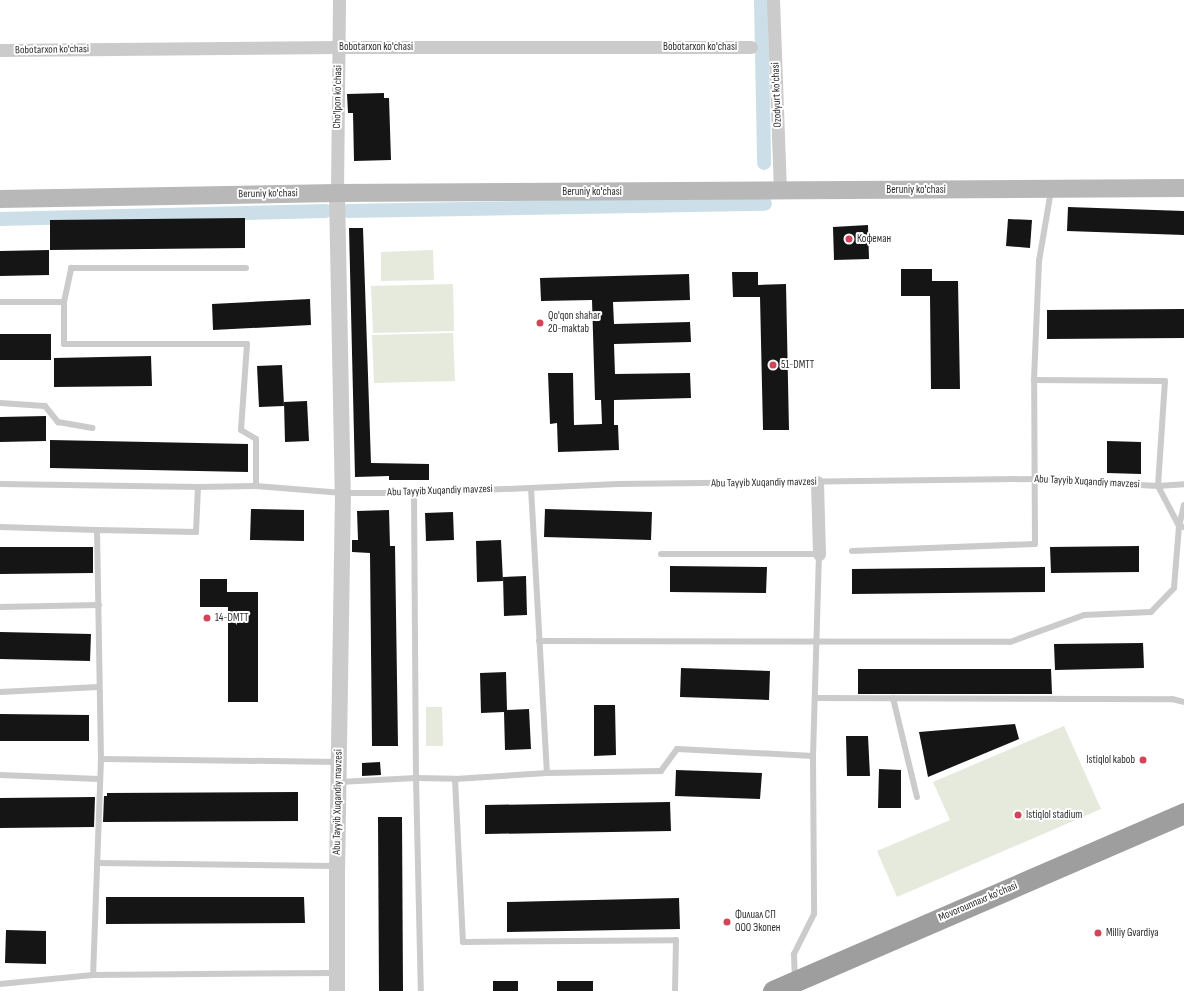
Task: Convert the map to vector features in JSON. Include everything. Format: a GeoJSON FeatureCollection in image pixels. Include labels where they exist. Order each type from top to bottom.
{"type":"FeatureCollection","features":[{"type":"Feature","properties":{"kind":"highway","name":"Movorounnaxr ko'chasi"},"geometry":{"type":"LineString","coordinates":[[772,991],[1184,813]]}},
{"type":"Feature","properties":{"kind":"main road","name":"Beruniy ko'chasi"},"geometry":{"type":"LineString","coordinates":[[0,199],[337,193],[1184,188]]}},
{"type":"Feature","properties":{"kind":"street","name":"Cho'lpon ko'chasi"},"geometry":{"type":"LineString","coordinates":[[337,193],[340,0]]}},
{"type":"Feature","properties":{"kind":"street","name":"Ozodyurt ko'chasi"},"geometry":{"type":"LineString","coordinates":[[773,0],[780,191]]}},
{"type":"Feature","properties":{"kind":"street","name":"Bobotarxon ko'chasi"},"geometry":{"type":"LineString","coordinates":[[0,50],[339,47],[751,47]]}},
{"type":"Feature","properties":{"kind":"street","name":"Abu Tayyib Xuqandiy mavzesi"},"geometry":{"type":"LineString","coordinates":[[337,193],[343,493],[338,762],[337,991]]}},
{"type":"Feature","properties":{"kind":"street"},"geometry":{"type":"LineString","coordinates":[[818,482],[819,554]]}},
{"type":"Feature","properties":{"kind":"lane"},"geometry":{"type":"LineString","coordinates":[[852,551],[1035,544],[1034,380],[1039,261],[1051,189]]}},
{"type":"Feature","properties":{"kind":"lane"},"geometry":{"type":"LineString","coordinates":[[246,268],[71,268],[64,302],[64,344],[247,344],[241,430],[256,439],[256,486]]}},
{"type":"Feature","properties":{"kind":"lane"},"geometry":{"type":"LineString","coordinates":[[0,302],[64,302]]}},
{"type":"Feature","properties":{"kind":"lane"},"geometry":{"type":"LineString","coordinates":[[1034,380],[1165,381],[1158,486],[1182,527]]}},
{"type":"Feature","properties":{"kind":"lane"},"geometry":{"type":"LineString","coordinates":[[0,404],[45,406],[58,422],[92,428]]}},
{"type":"Feature","properties":{"kind":"lane","name":"Abu Tayyib Xuqandiy mavzesi"},"geometry":{"type":"LineString","coordinates":[[343,493],[414,493],[531,488],[1035,479],[1158,486],[1184,484]]}},
{"type":"Feature","properties":{"kind":"lane"},"geometry":{"type":"LineString","coordinates":[[0,484],[198,487],[256,486],[343,493]]}},
{"type":"Feature","properties":{"kind":"lane"},"geometry":{"type":"LineString","coordinates":[[0,527],[196,532],[198,487]]}},
{"type":"Feature","properties":{"kind":"lane"},"geometry":{"type":"LineString","coordinates":[[531,488],[547,773]]}},
{"type":"Feature","properties":{"kind":"lane"},"geometry":{"type":"LineString","coordinates":[[414,493],[416,778],[421,991]]}},
{"type":"Feature","properties":{"kind":"lane"},"geometry":{"type":"LineString","coordinates":[[540,641],[1010,642],[1084,615],[1151,612],[1174,588],[1184,505]]}},
{"type":"Feature","properties":{"kind":"lane"},"geometry":{"type":"LineString","coordinates":[[93,974],[99,779],[101,759],[98,687],[99,605],[97,530]]}},
{"type":"Feature","properties":{"kind":"lane"},"geometry":{"type":"LineString","coordinates":[[661,554],[819,554],[813,756],[814,914],[794,954],[795,981]]}},
{"type":"Feature","properties":{"kind":"lane"},"geometry":{"type":"LineString","coordinates":[[0,607],[99,605]]}},
{"type":"Feature","properties":{"kind":"lane"},"geometry":{"type":"LineString","coordinates":[[0,692],[98,687]]}},
{"type":"Feature","properties":{"kind":"lane"},"geometry":{"type":"LineString","coordinates":[[815,698],[1172,699],[1184,702]]}},
{"type":"Feature","properties":{"kind":"lane"},"geometry":{"type":"LineString","coordinates":[[893,698],[917,798]]}},
{"type":"Feature","properties":{"kind":"lane"},"geometry":{"type":"LineString","coordinates":[[338,782],[416,778],[455,779],[547,773],[661,771],[677,749],[813,756]]}},
{"type":"Feature","properties":{"kind":"lane"},"geometry":{"type":"LineString","coordinates":[[101,759],[338,762]]}},
{"type":"Feature","properties":{"kind":"lane"},"geometry":{"type":"LineString","coordinates":[[0,775],[99,779]]}},
{"type":"Feature","properties":{"kind":"lane"},"geometry":{"type":"LineString","coordinates":[[455,779],[463,942],[676,940],[674,991]]}},
{"type":"Feature","properties":{"kind":"lane"},"geometry":{"type":"LineString","coordinates":[[97,863],[337,866]]}},
{"type":"Feature","properties":{"kind":"lane"},"geometry":{"type":"LineString","coordinates":[[0,984],[93,974],[337,973]]}},
{"type":"Feature","properties":{"kind":"shaded area"},"geometry":{"type":"Polygon","coordinates":[[[433,250],[434,280],[381,281],[381,252],[433,250]]]}},
{"type":"Feature","properties":{"kind":"shaded area"},"geometry":{"type":"Polygon","coordinates":[[[453,284],[454,331],[373,333],[371,286],[453,284]]]}},
{"type":"Feature","properties":{"kind":"shaded area"},"geometry":{"type":"Polygon","coordinates":[[[453,333],[455,381],[374,383],[372,335],[453,333]]]}},
{"type":"Feature","properties":{"kind":"shaded area"},"geometry":{"type":"Polygon","coordinates":[[[426,707],[442,707],[443,746],[426,746],[426,707]]]}},
{"type":"Feature","properties":{"kind":"shaded area","name":"Istiqlol stadium"},"geometry":{"type":"Polygon","coordinates":[[[1064,726],[1101,809],[897,897],[877,851],[950,820],[933,782],[1064,726]]]}},
{"type":"Feature","properties":{"kind":"building"},"geometry":{"type":"Polygon","coordinates":[[[384,93],[384,98],[389,98],[391,160],[354,161],[353,113],[348,113],[347,94],[384,93]]]}},
{"type":"Feature","properties":{"kind":"building"},"geometry":{"type":"Polygon","coordinates":[[[1068,207],[1184,211],[1184,235],[1067,231],[1068,207]]]}},
{"type":"Feature","properties":{"kind":"building"},"geometry":{"type":"Polygon","coordinates":[[[245,218],[245,248],[50,250],[50,220],[245,218]]]}},
{"type":"Feature","properties":{"kind":"building"},"geometry":{"type":"Polygon","coordinates":[[[1008,219],[1032,220],[1030,248],[1006,246],[1008,219]]]}},
{"type":"Feature","properties":{"kind":"building"},"geometry":{"type":"Polygon","coordinates":[[[868,225],[869,259],[834,260],[833,227],[868,225]]]}},
{"type":"Feature","properties":{"kind":"building"},"geometry":{"type":"Polygon","coordinates":[[[349,228],[363,228],[371,463],[429,464],[429,480],[389,480],[389,476],[355,477],[349,228]]]}},
{"type":"Feature","properties":{"kind":"building"},"geometry":{"type":"Polygon","coordinates":[[[49,250],[49,275],[0,276],[0,251],[49,250]]]}},
{"type":"Feature","properties":{"kind":"building"},"geometry":{"type":"Polygon","coordinates":[[[901,269],[932,269],[932,281],[958,281],[960,389],[931,389],[930,296],[901,296],[901,269]]]}},
{"type":"Feature","properties":{"kind":"building"},"geometry":{"type":"Polygon","coordinates":[[[732,272],[758,272],[758,285],[786,284],[789,430],[763,430],[760,297],[733,297],[732,272]]]}},
{"type":"Feature","properties":{"kind":"building"},"geometry":{"type":"Polygon","coordinates":[[[689,274],[690,300],[613,302],[614,324],[690,322],[691,342],[614,344],[615,374],[690,373],[691,398],[614,400],[614,425],[618,425],[619,450],[558,452],[557,423],[550,424],[548,373],[573,373],[574,425],[602,424],[601,400],[595,400],[592,300],[541,301],[540,278],[689,274]]]}},
{"type":"Feature","properties":{"kind":"building"},"geometry":{"type":"Polygon","coordinates":[[[310,299],[311,325],[213,330],[212,304],[310,299]]]}},
{"type":"Feature","properties":{"kind":"building"},"geometry":{"type":"Polygon","coordinates":[[[1184,309],[1184,338],[1047,339],[1047,310],[1184,309]]]}},
{"type":"Feature","properties":{"kind":"building"},"geometry":{"type":"Polygon","coordinates":[[[0,334],[51,334],[51,360],[0,360],[0,334]]]}},
{"type":"Feature","properties":{"kind":"building"},"geometry":{"type":"Polygon","coordinates":[[[151,356],[152,386],[54,387],[54,358],[151,356]]]}},
{"type":"Feature","properties":{"kind":"building"},"geometry":{"type":"Polygon","coordinates":[[[282,365],[284,406],[259,407],[257,366],[282,365]]]}},
{"type":"Feature","properties":{"kind":"building"},"geometry":{"type":"Polygon","coordinates":[[[307,401],[309,441],[285,442],[284,402],[307,401]]]}},
{"type":"Feature","properties":{"kind":"building"},"geometry":{"type":"Polygon","coordinates":[[[46,416],[46,441],[0,442],[0,417],[46,416]]]}},
{"type":"Feature","properties":{"kind":"building"},"geometry":{"type":"Polygon","coordinates":[[[50,440],[248,444],[248,472],[50,468],[50,440]]]}},
{"type":"Feature","properties":{"kind":"building"},"geometry":{"type":"Polygon","coordinates":[[[1107,441],[1141,442],[1141,474],[1107,473],[1107,441]]]}},
{"type":"Feature","properties":{"kind":"building"},"geometry":{"type":"Polygon","coordinates":[[[251,509],[304,510],[304,541],[250,540],[251,509]]]}},
{"type":"Feature","properties":{"kind":"building"},"geometry":{"type":"Polygon","coordinates":[[[545,509],[652,512],[651,540],[544,537],[545,509]]]}},
{"type":"Feature","properties":{"kind":"building"},"geometry":{"type":"Polygon","coordinates":[[[389,510],[390,546],[395,546],[398,746],[372,746],[370,553],[352,552],[352,540],[358,540],[357,511],[389,510]]]}},
{"type":"Feature","properties":{"kind":"building"},"geometry":{"type":"Polygon","coordinates":[[[453,512],[454,540],[426,541],[425,513],[453,512]]]}},
{"type":"Feature","properties":{"kind":"building"},"geometry":{"type":"Polygon","coordinates":[[[501,540],[503,581],[477,582],[476,541],[501,540]]]}},
{"type":"Feature","properties":{"kind":"building"},"geometry":{"type":"Polygon","coordinates":[[[1139,546],[1139,572],[1051,573],[1050,547],[1139,546]]]}},
{"type":"Feature","properties":{"kind":"building"},"geometry":{"type":"Polygon","coordinates":[[[0,547],[93,547],[93,573],[0,574],[0,547]]]}},
{"type":"Feature","properties":{"kind":"building"},"geometry":{"type":"Polygon","coordinates":[[[670,566],[767,567],[766,593],[670,592],[670,566]]]}},
{"type":"Feature","properties":{"kind":"building"},"geometry":{"type":"Polygon","coordinates":[[[1045,567],[1045,592],[852,594],[852,569],[1045,567]]]}},
{"type":"Feature","properties":{"kind":"building"},"geometry":{"type":"Polygon","coordinates":[[[526,576],[527,615],[504,616],[503,577],[526,576]]]}},
{"type":"Feature","properties":{"kind":"building"},"geometry":{"type":"Polygon","coordinates":[[[200,579],[227,579],[227,592],[258,592],[258,702],[228,702],[228,607],[200,607],[200,579]]]}},
{"type":"Feature","properties":{"kind":"building"},"geometry":{"type":"Polygon","coordinates":[[[0,632],[91,634],[90,661],[0,659],[0,632]]]}},
{"type":"Feature","properties":{"kind":"building"},"geometry":{"type":"Polygon","coordinates":[[[1143,643],[1144,668],[1055,670],[1054,644],[1143,643]]]}},
{"type":"Feature","properties":{"kind":"building"},"geometry":{"type":"Polygon","coordinates":[[[681,668],[770,671],[769,700],[680,697],[681,668]]]}},
{"type":"Feature","properties":{"kind":"building"},"geometry":{"type":"Polygon","coordinates":[[[858,669],[1051,669],[1052,694],[858,694],[858,669]]]}},
{"type":"Feature","properties":{"kind":"building"},"geometry":{"type":"Polygon","coordinates":[[[506,672],[507,710],[529,709],[531,749],[505,750],[504,712],[481,713],[480,673],[506,672]]]}},
{"type":"Feature","properties":{"kind":"building"},"geometry":{"type":"Polygon","coordinates":[[[594,705],[615,705],[616,755],[594,756],[594,705]]]}},
{"type":"Feature","properties":{"kind":"building"},"geometry":{"type":"Polygon","coordinates":[[[0,714],[89,715],[89,741],[0,741],[0,714]]]}},
{"type":"Feature","properties":{"kind":"building"},"geometry":{"type":"Polygon","coordinates":[[[1015,724],[1019,739],[928,777],[919,732],[1015,724]]]}},
{"type":"Feature","properties":{"kind":"building"},"geometry":{"type":"Polygon","coordinates":[[[846,736],[868,736],[870,776],[847,776],[846,736]]]}},
{"type":"Feature","properties":{"kind":"building"},"geometry":{"type":"Polygon","coordinates":[[[380,762],[381,775],[362,776],[362,763],[380,762]]]}},
{"type":"Feature","properties":{"kind":"building"},"geometry":{"type":"Polygon","coordinates":[[[879,769],[901,770],[901,808],[878,808],[879,769]]]}},
{"type":"Feature","properties":{"kind":"building"},"geometry":{"type":"Polygon","coordinates":[[[676,770],[762,773],[760,799],[675,796],[676,770]]]}},
{"type":"Feature","properties":{"kind":"building"},"geometry":{"type":"Polygon","coordinates":[[[298,792],[298,821],[103,822],[104,796],[107,796],[107,793],[298,792]]]}},
{"type":"Feature","properties":{"kind":"building"},"geometry":{"type":"Polygon","coordinates":[[[95,797],[94,827],[0,828],[0,798],[95,797]]]}},
{"type":"Feature","properties":{"kind":"building"},"geometry":{"type":"Polygon","coordinates":[[[670,802],[671,831],[485,834],[485,805],[670,802]]]}},
{"type":"Feature","properties":{"kind":"building"},"geometry":{"type":"Polygon","coordinates":[[[378,817],[402,817],[403,991],[379,991],[378,817]]]}},
{"type":"Feature","properties":{"kind":"building"},"geometry":{"type":"Polygon","coordinates":[[[106,897],[304,897],[305,923],[106,924],[106,897]]]}},
{"type":"Feature","properties":{"kind":"building"},"geometry":{"type":"Polygon","coordinates":[[[679,898],[680,929],[507,932],[507,902],[679,898]]]}},
{"type":"Feature","properties":{"kind":"building"},"geometry":{"type":"Polygon","coordinates":[[[6,930],[46,931],[46,964],[5,963],[6,930]]]}},
{"type":"Feature","properties":{"kind":"building"},"geometry":{"type":"Polygon","coordinates":[[[493,981],[518,981],[518,991],[493,991],[493,981]]]}},
{"type":"Feature","properties":{"kind":"building"},"geometry":{"type":"Polygon","coordinates":[[[557,981],[593,981],[593,991],[557,991],[557,981]]]}},
{"type":"Feature","properties":{"kind":"waterway"},"geometry":{"type":"LineString","coordinates":[[761,0],[764,163]]}},
{"type":"Feature","properties":{"kind":"waterway"},"geometry":{"type":"LineString","coordinates":[[348,211],[765,204]]}},
{"type":"Feature","properties":{"kind":"waterway"},"geometry":{"type":"LineString","coordinates":[[0,219],[326,211]]}},
{"type":"Feature","properties":{"kind":"place","name":"Кофеман"},"geometry":{"type":"Point","coordinates":[849,239]}},
{"type":"Feature","properties":{"kind":"place","name":"Qo'qon shahar 20-maktab"},"geometry":{"type":"Point","coordinates":[540,323]}},
{"type":"Feature","properties":{"kind":"place","name":"51-DMTT"},"geometry":{"type":"Point","coordinates":[773,365]}},
{"type":"Feature","properties":{"kind":"place","name":"14-DMTT"},"geometry":{"type":"Point","coordinates":[207,618]}},
{"type":"Feature","properties":{"kind":"place","name":"Istiqlol kabob"},"geometry":{"type":"Point","coordinates":[1143,760]}},
{"type":"Feature","properties":{"kind":"place","name":"Istiqlol stadium"},"geometry":{"type":"Point","coordinates":[1018,815]}},
{"type":"Feature","properties":{"kind":"place","name":"Филиал СП ООО Экопен"},"geometry":{"type":"Point","coordinates":[727,922]}},
{"type":"Feature","properties":{"kind":"place","name":"Milliy Gvardiya"},"geometry":{"type":"Point","coordinates":[1098,933]}}]}
